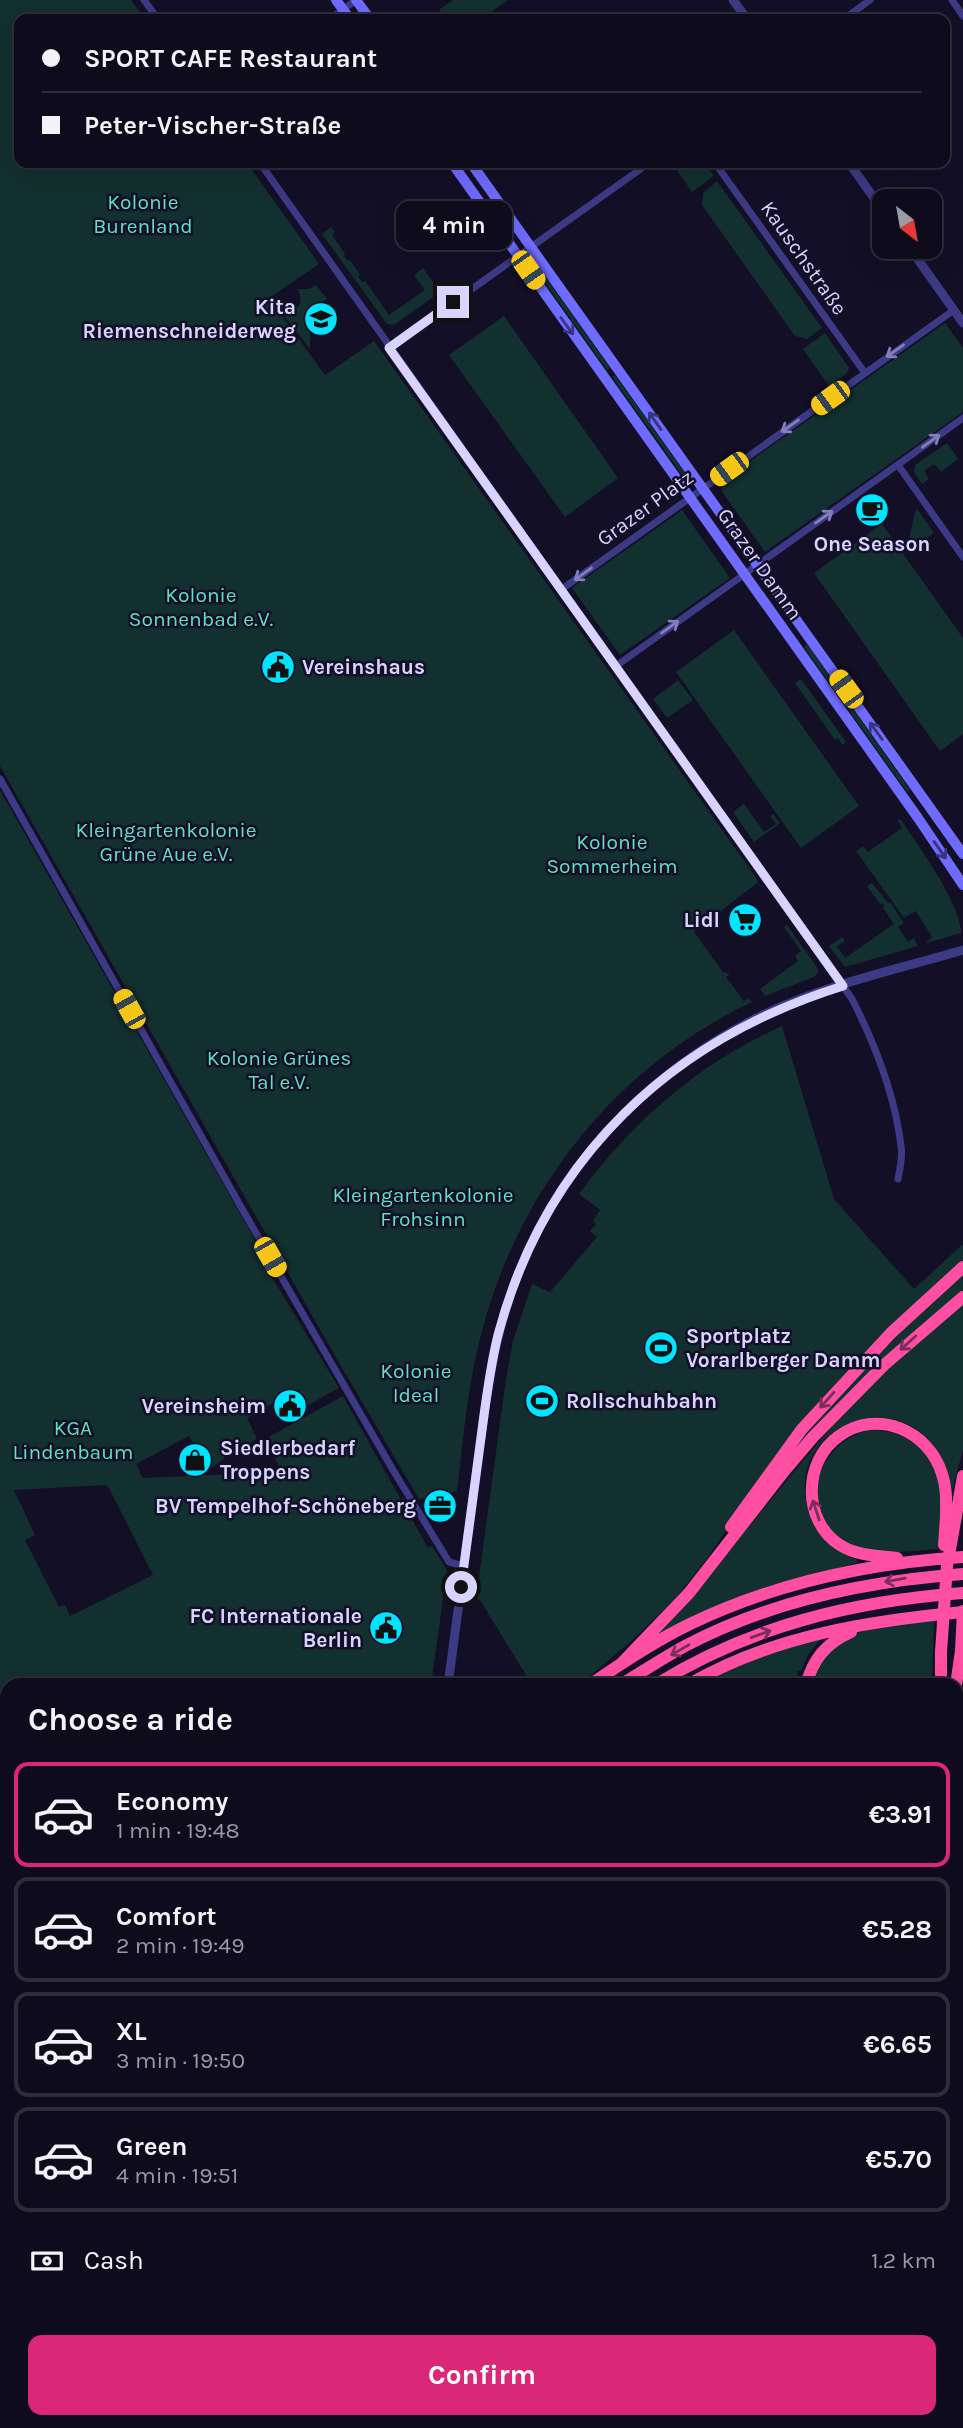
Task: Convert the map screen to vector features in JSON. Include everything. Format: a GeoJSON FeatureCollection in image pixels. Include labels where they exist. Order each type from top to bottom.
{"type":"FeatureCollection","features":[{"type":"Feature","properties":{"kind":"highway"},"geometry":{"type":"LineString","coordinates":[[712,1561],[731,1527],[802,1429],[891,1333],[963,1267]]}},
{"type":"Feature","properties":{"kind":"highway"},"geometry":{"type":"LineString","coordinates":[[622,1663],[688,1592],[785,1470],[853,1394],[963,1297]]}},
{"type":"Feature","properties":{"kind":"highway"},"geometry":{"type":"LineString","coordinates":[[915,1561],[851,1550],[839,1544],[826,1532],[813,1506],[811,1490],[815,1466],[821,1454],[840,1435],[856,1427],[885,1424],[907,1430],[925,1444],[937,1462],[951,1516]]}},
{"type":"Feature","properties":{"kind":"highway"},"geometry":{"type":"LineString","coordinates":[[942,1678],[947,1566],[944,1555],[951,1516],[963,1476]]}},
{"type":"Feature","properties":{"kind":"highway"},"geometry":{"type":"LineString","coordinates":[[600,1678],[692,1623],[792,1586],[853,1571],[963,1557]]}},
{"type":"Feature","properties":{"kind":"highway"},"geometry":{"type":"LineString","coordinates":[[632,1678],[712,1633],[800,1600],[909,1578],[963,1574]]}},
{"type":"Feature","properties":{"kind":"highway"},"geometry":{"type":"LineString","coordinates":[[668,1678],[756,1635],[806,1618],[856,1605],[910,1596],[963,1592]]}},
{"type":"Feature","properties":{"kind":"highway"},"geometry":{"type":"LineString","coordinates":[[703,1678],[753,1654],[826,1632],[963,1611],[957,1678]]}},
{"type":"Feature","properties":{"kind":"highway"},"geometry":{"type":"LineString","coordinates":[[808,1678],[823,1650],[847,1633],[867,1625]]}},
{"type":"Feature","properties":{"kind":"highway"},"geometry":{"type":"LineString","coordinates":[[936,1678],[941,1654]]}},
{"type":"Feature","properties":{"kind":"main road"},"geometry":{"type":"LineString","coordinates":[[336,0],[346,14]]}},
{"type":"Feature","properties":{"kind":"main road","name":"Grazer Damm"},"geometry":{"type":"LineString","coordinates":[[456,168],[963,885]]}},
{"type":"Feature","properties":{"kind":"main road","name":"Grazer Damm"},"geometry":{"type":"LineString","coordinates":[[475,168],[963,854]]}},
{"type":"Feature","properties":{"kind":"main road"},"geometry":{"type":"LineString","coordinates":[[910,807],[923,798]]}},
{"type":"Feature","properties":{"kind":"street"},"geometry":{"type":"LineString","coordinates":[[337,14],[356,0]]}},
{"type":"Feature","properties":{"kind":"street"},"geometry":{"type":"LineString","coordinates":[[851,14],[870,0]]}},
{"type":"Feature","properties":{"kind":"street"},"geometry":{"type":"LineString","coordinates":[[951,0],[963,16]]}},
{"type":"Feature","properties":{"kind":"street"},"geometry":{"type":"LineString","coordinates":[[263,168],[857,1008],[873,1045],[892,1103],[901,1146],[898,1179]]}},
{"type":"Feature","properties":{"kind":"street"},"geometry":{"type":"LineString","coordinates":[[389,348],[642,168]]}},
{"type":"Feature","properties":{"kind":"street","name":"Kauschstraße"},"geometry":{"type":"LineString","coordinates":[[720,168],[865,373]]}},
{"type":"Feature","properties":{"kind":"street"},"geometry":{"type":"LineString","coordinates":[[853,168],[872,195]]}},
{"type":"Feature","properties":{"kind":"street"},"geometry":{"type":"LineString","coordinates":[[918,259],[963,323]]}},
{"type":"Feature","properties":{"kind":"street","name":"Grazer Platz"},"geometry":{"type":"LineString","coordinates":[[562,589],[954,310]]}},
{"type":"Feature","properties":{"kind":"street"},"geometry":{"type":"LineString","coordinates":[[616,666],[963,418]]}},
{"type":"Feature","properties":{"kind":"street"},"geometry":{"type":"LineString","coordinates":[[898,465],[963,557]]}},
{"type":"Feature","properties":{"kind":"street"},"geometry":{"type":"LineString","coordinates":[[0,779],[393,1470],[449,1562],[464,1566]]}},
{"type":"Feature","properties":{"kind":"street"},"geometry":{"type":"LineString","coordinates":[[449,1678],[489,1376],[498,1338],[513,1288],[528,1252],[562,1190],[583,1160],[640,1097],[709,1045],[764,1015],[843,986],[963,950]]}},
{"type":"Feature","properties":{"kind":"green space"},"geometry":{"type":"Polygon","coordinates":[[[0,0],[131,0],[141,14],[14,14],[14,168],[251,168],[319,264],[269,298],[325,375],[374,341],[757,879],[757,883],[694,932],[723,972],[730,974],[726,977],[744,1001],[749,998],[752,1002],[702,1029],[656,1062],[614,1099],[577,1141],[544,1187],[517,1236],[495,1289],[479,1343],[468,1398],[457,1491],[419,1499],[0,766],[0,0]]]}},
{"type":"Feature","properties":{"kind":"green space"},"geometry":{"type":"Polygon","coordinates":[[[453,0],[508,0],[488,14],[442,14],[439,10],[453,0]]]}},
{"type":"Feature","properties":{"kind":"green space"},"geometry":{"type":"Polygon","coordinates":[[[675,168],[708,168],[714,176],[692,192],[675,168]]]}},
{"type":"Feature","properties":{"kind":"green space"},"geometry":{"type":"Polygon","coordinates":[[[717,181],[822,328],[807,339],[795,336],[702,205],[703,193],[717,181]]]}},
{"type":"Feature","properties":{"kind":"green space"},"geometry":{"type":"Polygon","coordinates":[[[331,227],[335,232],[332,235],[344,256],[350,260],[362,282],[365,281],[389,315],[425,290],[414,275],[423,268],[440,292],[394,325],[387,324],[322,234],[331,227]]]}},
{"type":"Feature","properties":{"kind":"green space"},"geometry":{"type":"Polygon","coordinates":[[[536,264],[610,368],[607,370],[533,266],[536,264]]]}},
{"type":"Feature","properties":{"kind":"green space"},"geometry":{"type":"Polygon","coordinates":[[[316,285],[327,299],[310,319],[310,349],[285,317],[300,304],[298,289],[308,289],[316,285]]]}},
{"type":"Feature","properties":{"kind":"green space"},"geometry":{"type":"Polygon","coordinates":[[[504,316],[618,478],[565,517],[449,355],[504,316]]]}},
{"type":"Feature","properties":{"kind":"green space"},"geometry":{"type":"Polygon","coordinates":[[[945,323],[963,348],[963,412],[765,552],[723,493],[719,483],[945,323]]]}},
{"type":"Feature","properties":{"kind":"green space"},"geometry":{"type":"Polygon","coordinates":[[[825,333],[849,368],[846,374],[829,386],[803,349],[825,333]]]}},
{"type":"Feature","properties":{"kind":"green space"},"geometry":{"type":"Polygon","coordinates":[[[615,375],[690,480],[687,482],[612,377],[615,375]]]}},
{"type":"Feature","properties":{"kind":"green space"},"geometry":{"type":"Polygon","coordinates":[[[947,443],[958,459],[941,472],[934,464],[924,471],[929,479],[922,484],[914,472],[915,465],[947,443]]]}},
{"type":"Feature","properties":{"kind":"green space"},"geometry":{"type":"Polygon","coordinates":[[[682,510],[730,578],[620,655],[572,588],[682,510]]]}},
{"type":"Feature","properties":{"kind":"green space"},"geometry":{"type":"Polygon","coordinates":[[[918,510],[934,533],[906,553],[915,512],[918,510]]]}},
{"type":"Feature","properties":{"kind":"green space"},"geometry":{"type":"Polygon","coordinates":[[[882,524],[963,638],[963,734],[940,751],[814,573],[882,524]]]}},
{"type":"Feature","properties":{"kind":"green space"},"geometry":{"type":"Polygon","coordinates":[[[734,630],[859,806],[801,848],[676,672],[734,630]]]}},
{"type":"Feature","properties":{"kind":"green space"},"geometry":{"type":"Polygon","coordinates":[[[807,644],[910,790],[907,792],[804,647],[807,644]]]}},
{"type":"Feature","properties":{"kind":"green space"},"geometry":{"type":"Polygon","coordinates":[[[801,679],[846,742],[842,745],[838,738],[835,740],[795,683],[801,679]]]}},
{"type":"Feature","properties":{"kind":"green space"},"geometry":{"type":"Polygon","coordinates":[[[678,680],[693,700],[667,718],[653,699],[678,680]]]}},
{"type":"Feature","properties":{"kind":"green space","name":"KGA Lindenbaum"},"geometry":{"type":"Polygon","coordinates":[[[0,790],[273,1272],[270,1274],[339,1388],[305,1407],[295,1391],[247,1418],[257,1439],[209,1470],[189,1436],[136,1464],[143,1478],[282,1472],[265,1439],[343,1396],[428,1548],[432,1546],[447,1570],[432,1678],[0,1678],[0,790]],[[105,1485],[14,1490],[35,1535],[25,1540],[59,1607],[65,1605],[70,1616],[153,1575],[109,1488],[105,1485]]]}},
{"type":"Feature","properties":{"kind":"green space"},"geometry":{"type":"Polygon","coordinates":[[[744,804],[764,832],[776,824],[770,816],[773,814],[780,823],[754,842],[733,812],[744,804]]]}},
{"type":"Feature","properties":{"kind":"green space"},"geometry":{"type":"Polygon","coordinates":[[[900,819],[947,892],[960,922],[961,933],[927,943],[932,937],[916,911],[904,918],[856,851],[863,846],[868,852],[902,828],[898,821],[900,819]]]}},
{"type":"Feature","properties":{"kind":"green space"},"geometry":{"type":"Polygon","coordinates":[[[872,883],[888,903],[890,902],[904,923],[898,927],[908,942],[914,938],[918,946],[845,967],[829,946],[842,937],[845,941],[837,946],[845,958],[894,924],[883,908],[885,906],[880,904],[867,886],[872,883]]]}},
{"type":"Feature","properties":{"kind":"green space"},"geometry":{"type":"Polygon","coordinates":[[[787,925],[817,967],[818,973],[765,996],[760,989],[798,961],[795,956],[801,951],[784,927],[787,925]]]}},
{"type":"Feature","properties":{"kind":"green space","name":"Sportplatz Vorarlberger Damm"},"geometry":{"type":"Polygon","coordinates":[[[782,1026],[834,1199],[914,1289],[963,1244],[963,1261],[753,1491],[706,1560],[674,1600],[587,1678],[528,1678],[480,1600],[476,1599],[506,1379],[513,1341],[532,1284],[550,1292],[597,1237],[590,1231],[596,1224],[593,1221],[600,1210],[579,1194],[622,1142],[670,1096],[696,1076],[752,1041],[782,1026]]]}},
{"type":"Feature","properties":{"kind":"green space"},"geometry":{"type":"Polygon","coordinates":[[[963,1273],[963,1291],[880,1362],[783,1463],[863,1367],[963,1273]]]}},
{"type":"Feature","properties":{"kind":"green space"},"geometry":{"type":"Polygon","coordinates":[[[963,1303],[963,1450],[952,1491],[938,1453],[916,1429],[889,1418],[861,1420],[835,1431],[815,1451],[805,1479],[809,1513],[821,1536],[841,1552],[857,1560],[857,1563],[806,1576],[655,1636],[865,1389],[963,1303]]]}},
{"type":"Feature","properties":{"kind":"green space"},"geometry":{"type":"Polygon","coordinates":[[[869,1430],[901,1436],[914,1443],[932,1465],[941,1495],[938,1549],[894,1552],[861,1548],[833,1532],[822,1517],[817,1500],[818,1482],[824,1465],[835,1450],[850,1438],[869,1430]]]}},
{"type":"Feature","properties":{"kind":"green space"},"geometry":{"type":"Polygon","coordinates":[[[934,1621],[932,1678],[814,1678],[821,1658],[849,1636],[877,1627],[934,1621]]]}},
{"type":"Feature","properties":{"kind":"green space"},"geometry":{"type":"Polygon","coordinates":[[[819,1636],[820,1640],[808,1655],[801,1671],[798,1671],[796,1678],[712,1678],[750,1660],[819,1636]]]}},
{"type":"Feature","properties":{"kind":"place","name":"Kita Riemenschneiderweg"},"geometry":{"type":"Point","coordinates":[321,319]}},
{"type":"Feature","properties":{"kind":"place","name":"One Season"},"geometry":{"type":"Point","coordinates":[872,510]}},
{"type":"Feature","properties":{"kind":"place","name":"Vereinshaus"},"geometry":{"type":"Point","coordinates":[278,667]}},
{"type":"Feature","properties":{"kind":"place","name":"Lidl"},"geometry":{"type":"Point","coordinates":[745,920]}},
{"type":"Feature","properties":{"kind":"place","name":"Sportplatz Vorarlberger Damm"},"geometry":{"type":"Point","coordinates":[661,1348]}},
{"type":"Feature","properties":{"kind":"place","name":"Rollschuhbahn"},"geometry":{"type":"Point","coordinates":[542,1401]}},
{"type":"Feature","properties":{"kind":"place","name":"Vereinsheim"},"geometry":{"type":"Point","coordinates":[290,1406]}},
{"type":"Feature","properties":{"kind":"place","name":"Siedlerbedarf Troppens"},"geometry":{"type":"Point","coordinates":[195,1460]}},
{"type":"Feature","properties":{"kind":"place","name":"BV Tempelhof-Schöneberg"},"geometry":{"type":"Point","coordinates":[440,1506]}},
{"type":"Feature","properties":{"kind":"place","name":"FC Internationale Berlin"},"geometry":{"type":"Point","coordinates":[386,1628]}},
{"type":"Feature","properties":{"kind":"route"},"geometry":{"type":"LineString","coordinates":[[453,302],[389,348],[843,986],[804,998],[764,1015],[688,1059],[640,1097],[599,1140],[562,1190],[543,1221],[516,1278],[498,1338],[489,1376],[461,1587]]}},
{"type":"Feature","properties":{"kind":"park label","name":"Kolonie Burenland"},"geometry":{"type":"Point","coordinates":[143,214]}},
{"type":"Feature","properties":{"kind":"park label","name":"Kolonie Sonnenbad e.V."},"geometry":{"type":"Point","coordinates":[201,607]}},
{"type":"Feature","properties":{"kind":"park label","name":"Kleingartenkolonie Grüne Aue e.V."},"geometry":{"type":"Point","coordinates":[166,842]}},
{"type":"Feature","properties":{"kind":"park label","name":"Kolonie Sommerheim"},"geometry":{"type":"Point","coordinates":[612,854]}},
{"type":"Feature","properties":{"kind":"park label","name":"Kolonie Grünes Tal e.V."},"geometry":{"type":"Point","coordinates":[279,1070]}},
{"type":"Feature","properties":{"kind":"park label","name":"Kleingartenkolonie Frohsinn"},"geometry":{"type":"Point","coordinates":[423,1207]}},
{"type":"Feature","properties":{"kind":"park label","name":"Kolonie Ideal"},"geometry":{"type":"Point","coordinates":[416,1383]}}]}
